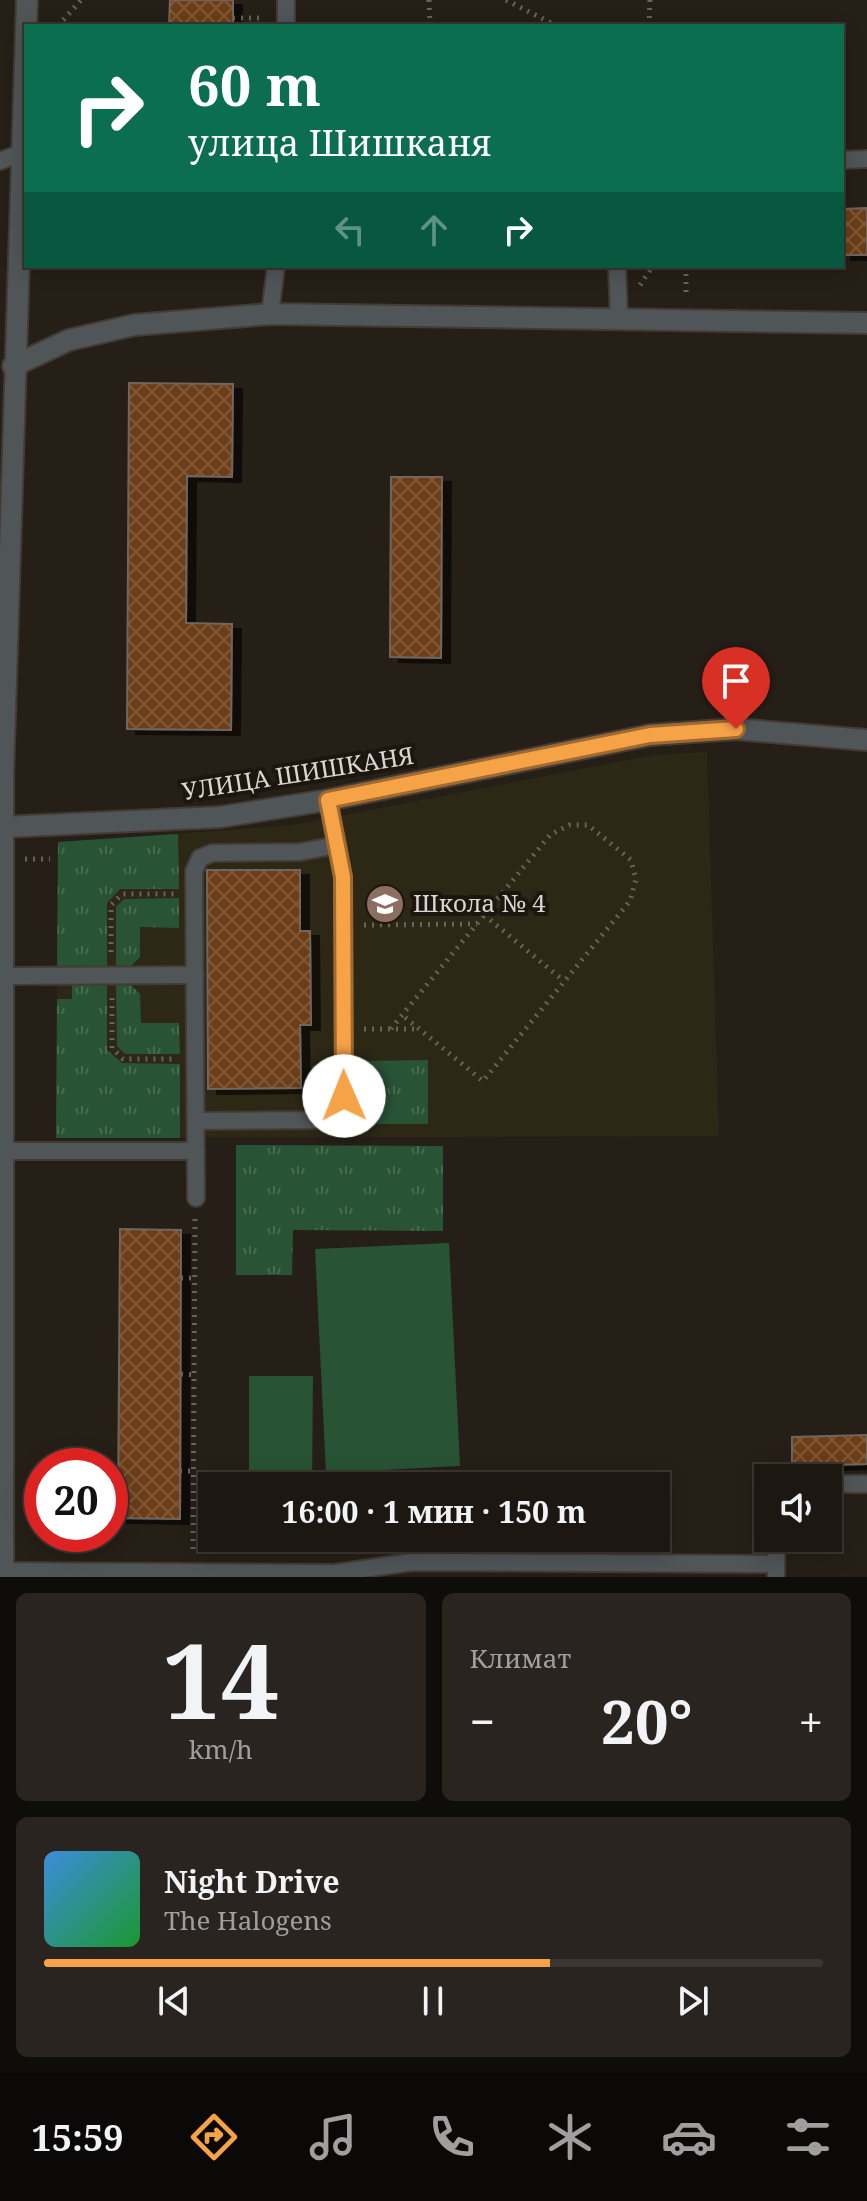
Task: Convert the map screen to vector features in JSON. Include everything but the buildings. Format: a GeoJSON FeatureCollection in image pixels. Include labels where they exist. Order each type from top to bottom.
{"type":"FeatureCollection","features":[{"type":"Feature","properties":{"kind":"street"},"geometry":{"type":"LineString","coordinates":[[26,24],[27,0]]}},
{"type":"Feature","properties":{"kind":"street"},"geometry":{"type":"LineString","coordinates":[[3,1574],[3,827],[12,532],[13,366],[24,76]]}},
{"type":"Feature","properties":{"kind":"street"},"geometry":{"type":"LineString","coordinates":[[13,366],[69,340],[134,325],[270,314],[867,323]]}},
{"type":"Feature","properties":{"kind":"street","name":"УЛИЦА ШИШКАНЯ"},"geometry":{"type":"LineString","coordinates":[[3,827],[220,817],[328,800],[650,735],[736,729],[867,740]]}},
{"type":"Feature","properties":{"kind":"lane"},"geometry":{"type":"LineString","coordinates":[[286,0],[286,24]]}},
{"type":"Feature","properties":{"kind":"lane"},"geometry":{"type":"LineString","coordinates":[[0,161],[21,153]]}},
{"type":"Feature","properties":{"kind":"lane"},"geometry":{"type":"LineString","coordinates":[[844,160],[867,159]]}},
{"type":"Feature","properties":{"kind":"lane"},"geometry":{"type":"LineString","coordinates":[[270,314],[276,268]]}},
{"type":"Feature","properties":{"kind":"lane"},"geometry":{"type":"LineString","coordinates":[[617,268],[619,319]]}},
{"type":"Feature","properties":{"kind":"lane"},"geometry":{"type":"LineString","coordinates":[[196,1121],[320,1120],[337,1113],[344,1096],[343,877],[328,800]]}},
{"type":"Feature","properties":{"kind":"lane"},"geometry":{"type":"LineString","coordinates":[[196,1198],[194,871],[200,858],[212,853],[300,852],[337,845]]}},
{"type":"Feature","properties":{"kind":"lane"},"geometry":{"type":"LineString","coordinates":[[3,976],[195,975]]}},
{"type":"Feature","properties":{"kind":"lane"},"geometry":{"type":"LineString","coordinates":[[3,1151],[196,1151]]}},
{"type":"Feature","properties":{"kind":"lane"},"geometry":{"type":"LineString","coordinates":[[842,1484],[867,1484]]}},
{"type":"Feature","properties":{"kind":"lane"},"geometry":{"type":"LineString","coordinates":[[3,1574],[335,1573],[412,1562],[776,1571]]}},
{"type":"Feature","properties":{"kind":"path"},"geometry":{"type":"LineString","coordinates":[[60,24],[81,0]]}},
{"type":"Feature","properties":{"kind":"path"},"geometry":{"type":"LineString","coordinates":[[429,0],[430,24]]}},
{"type":"Feature","properties":{"kind":"path"},"geometry":{"type":"LineString","coordinates":[[506,0],[553,24]]}},
{"type":"Feature","properties":{"kind":"path"},"geometry":{"type":"LineString","coordinates":[[649,24],[650,0]]}},
{"type":"Feature","properties":{"kind":"path"},"geometry":{"type":"LineString","coordinates":[[391,1029],[402,1015],[550,835],[569,825],[588,825],[631,860],[636,879],[630,901],[483,1081],[402,1015]]}},
{"type":"Feature","properties":{"kind":"path"},"geometry":{"type":"LineString","coordinates":[[16,859],[50,859]]}},
{"type":"Feature","properties":{"kind":"path"},"geometry":{"type":"LineString","coordinates":[[484,915],[564,981]]}},
{"type":"Feature","properties":{"kind":"path"},"geometry":{"type":"LineString","coordinates":[[343,925],[477,924]]}},
{"type":"Feature","properties":{"kind":"path"},"geometry":{"type":"LineString","coordinates":[[344,1030],[419,1029]]}},
{"type":"Feature","properties":{"kind":"path"},"geometry":{"type":"LineString","coordinates":[[193,1572],[196,1198]]}},
{"type":"Feature","properties":{"kind":"path"},"geometry":{"type":"LineString","coordinates":[[181,1278],[195,1278]]}},
{"type":"Feature","properties":{"kind":"path"},"geometry":{"type":"LineString","coordinates":[[181,1374],[194,1375]]}},
{"type":"Feature","properties":{"kind":"path"},"geometry":{"type":"LineString","coordinates":[[180,1471],[194,1471]]}},
{"type":"Feature","properties":{"kind":"shaded area","name":"Школа № 4"},"geometry":{"type":"Polygon","coordinates":[[[707,752],[719,1136],[56,1138],[58,842],[293,825],[653,755],[707,752]]]}},
{"type":"Feature","properties":{"kind":"green space"},"geometry":{"type":"Polygon","coordinates":[[[178,834],[179,889],[120,889],[107,903],[107,966],[57,966],[58,842],[178,834]]]}},
{"type":"Feature","properties":{"kind":"green space"},"geometry":{"type":"Polygon","coordinates":[[[179,898],[179,928],[140,927],[140,957],[131,966],[116,966],[116,907],[124,899],[179,898]]]}},
{"type":"Feature","properties":{"kind":"green space"},"geometry":{"type":"Polygon","coordinates":[[[72,985],[107,985],[107,1050],[122,1063],[180,1064],[180,1138],[56,1138],[57,999],[72,999],[72,985]]]}},
{"type":"Feature","properties":{"kind":"green space"},"geometry":{"type":"Polygon","coordinates":[[[116,985],[131,985],[140,994],[141,1023],[179,1023],[180,1054],[125,1054],[117,1046],[116,985]]]}},
{"type":"Feature","properties":{"kind":"green space"},"geometry":{"type":"Polygon","coordinates":[[[428,1060],[428,1124],[361,1124],[361,1061],[428,1060]]]}},
{"type":"Feature","properties":{"kind":"green space"},"geometry":{"type":"Polygon","coordinates":[[[236,1145],[443,1146],[443,1231],[293,1230],[292,1275],[236,1275],[236,1145]]]}},
{"type":"Feature","properties":{"kind":"green space"},"geometry":{"type":"Polygon","coordinates":[[[449,1243],[460,1466],[326,1472],[315,1249],[449,1243]]]}},
{"type":"Feature","properties":{"kind":"green space"},"geometry":{"type":"Polygon","coordinates":[[[249,1376],[313,1376],[312,1472],[249,1472],[249,1376]]]}},
{"type":"Feature","properties":{"kind":"place","name":"Школа № 4"},"geometry":{"type":"Point","coordinates":[385,904]}},
{"type":"Feature","properties":{"kind":"route"},"geometry":{"type":"LineString","coordinates":[[344,1096],[343,877],[328,800],[650,735],[736,729]]}}]}
